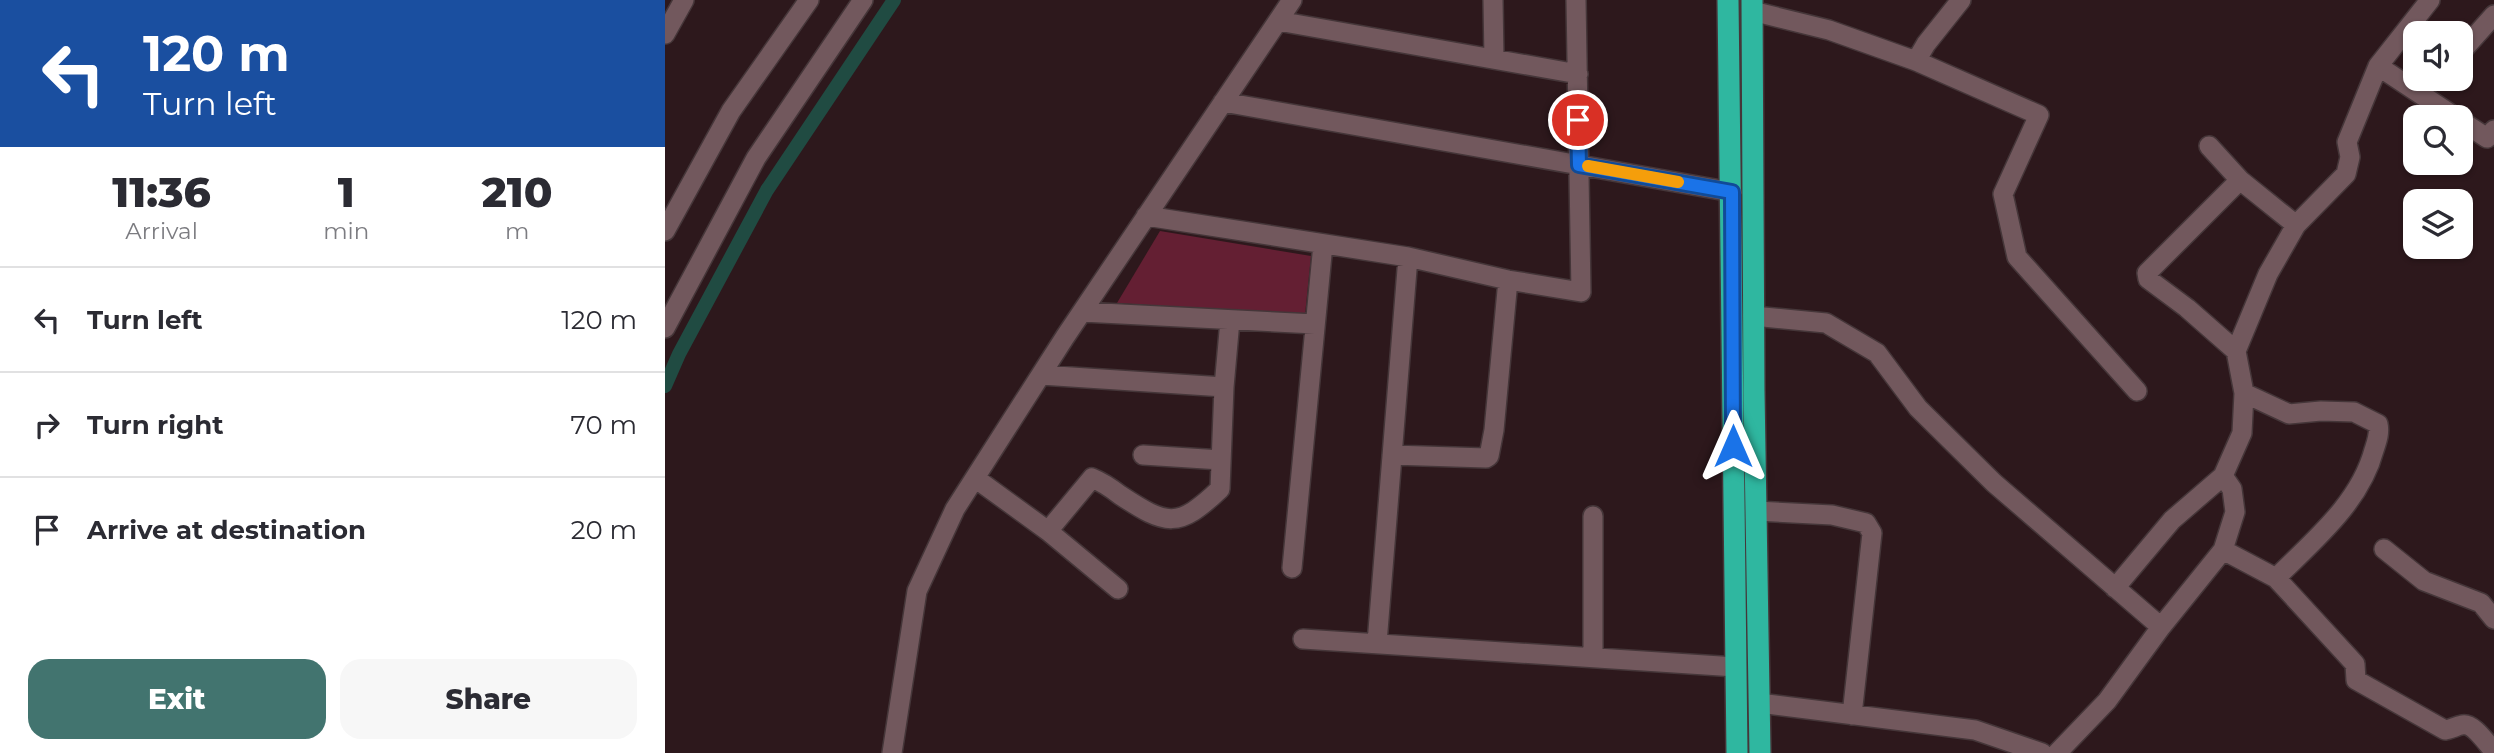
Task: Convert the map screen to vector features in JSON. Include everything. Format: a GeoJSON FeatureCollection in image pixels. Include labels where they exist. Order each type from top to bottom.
{"type":"FeatureCollection","features":[{"type":"Feature","properties":{"kind":"highway"},"geometry":{"type":"LineString","coordinates":[[1728,0],[1737,753]]}},
{"type":"Feature","properties":{"kind":"highway"},"geometry":{"type":"LineString","coordinates":[[1752,6],[1753,316],[1760,753]]}},
{"type":"Feature","properties":{"kind":"street"},"geometry":{"type":"LineString","coordinates":[[665,34],[684,0]]}},
{"type":"Feature","properties":{"kind":"street"},"geometry":{"type":"LineString","coordinates":[[665,230],[731,111],[809,0]]}},
{"type":"Feature","properties":{"kind":"street"},"geometry":{"type":"LineString","coordinates":[[665,328],[756,158],[863,0]]}},
{"type":"Feature","properties":{"kind":"street"},"geometry":{"type":"LineString","coordinates":[[892,753],[917,591],[955,509],[1082,312],[1292,0]]}},
{"type":"Feature","properties":{"kind":"street"},"geometry":{"type":"LineString","coordinates":[[1493,0],[1494,60]]}},
{"type":"Feature","properties":{"kind":"street"},"geometry":{"type":"LineString","coordinates":[[1146,216],[1408,257],[1508,280],[1581,292],[1576,0]]}},
{"type":"Feature","properties":{"kind":"street"},"geometry":{"type":"LineString","coordinates":[[1916,61],[1961,0]]}},
{"type":"Feature","properties":{"kind":"street"},"geometry":{"type":"LineString","coordinates":[[2423,21],[2430,0]]}},
{"type":"Feature","properties":{"kind":"street"},"geometry":{"type":"LineString","coordinates":[[1752,6],[1916,61],[2039,115],[2003,194],[2017,257],[2137,391]]}},
{"type":"Feature","properties":{"kind":"street"},"geometry":{"type":"LineString","coordinates":[[2473,39],[2494,15]]}},
{"type":"Feature","properties":{"kind":"street"},"geometry":{"type":"LineString","coordinates":[[1277,21],[1578,74]]}},
{"type":"Feature","properties":{"kind":"street"},"geometry":{"type":"LineString","coordinates":[[2115,588],[2172,520],[2223,476],[2242,433],[2244,393],[2236,351],[2268,274],[2296,225],[2346,174],[2350,157],[2347,142],[2378,66],[2403,44]]}},
{"type":"Feature","properties":{"kind":"street"},"geometry":{"type":"LineString","coordinates":[[2378,66],[2437,105]]}},
{"type":"Feature","properties":{"kind":"street"},"geometry":{"type":"LineString","coordinates":[[1223,102],[1732,192]]}},
{"type":"Feature","properties":{"kind":"street"},"geometry":{"type":"LineString","coordinates":[[2473,129],[2487,138],[2494,130]]}},
{"type":"Feature","properties":{"kind":"street"},"geometry":{"type":"LineString","coordinates":[[2209,146],[2240,180],[2296,225]]}},
{"type":"Feature","properties":{"kind":"street"},"geometry":{"type":"LineString","coordinates":[[2236,351],[2187,308],[2148,279],[2147,273],[2240,180]]}},
{"type":"Feature","properties":{"kind":"street"},"geometry":{"type":"LineString","coordinates":[[1292,568],[1323,244]]}},
{"type":"Feature","properties":{"kind":"street"},"geometry":{"type":"LineString","coordinates":[[1377,643],[1408,257]]}},
{"type":"Feature","properties":{"kind":"street"},"geometry":{"type":"LineString","coordinates":[[1392,455],[1472,459],[1489,456],[1494,430],[1508,280]]}},
{"type":"Feature","properties":{"kind":"street"},"geometry":{"type":"LineString","coordinates":[[1082,312],[1315,324]]}},
{"type":"Feature","properties":{"kind":"street"},"geometry":{"type":"LineString","coordinates":[[1753,316],[1826,323],[1877,353],[1918,408],[1994,483],[2161,627]]}},
{"type":"Feature","properties":{"kind":"street"},"geometry":{"type":"LineString","coordinates":[[1048,531],[1091,478],[1100,481],[1142,509],[1171,520],[1182,519],[1193,513],[1220,489],[1230,320]]}},
{"type":"Feature","properties":{"kind":"street"},"geometry":{"type":"LineString","coordinates":[[1041,375],[1224,387]]}},
{"type":"Feature","properties":{"kind":"street"},"geometry":{"type":"LineString","coordinates":[[2244,393],[2289,414],[2354,412],[2378,424],[2379,430],[2369,470],[2337,517],[2276,579]]}},
{"type":"Feature","properties":{"kind":"street"},"geometry":{"type":"LineString","coordinates":[[1143,455],[1221,460]]}},
{"type":"Feature","properties":{"kind":"street"},"geometry":{"type":"LineString","coordinates":[[2057,753],[2107,701],[2161,627],[2223,550],[2235,512],[2232,489],[2223,476]]}},
{"type":"Feature","properties":{"kind":"street"},"geometry":{"type":"LineString","coordinates":[[975,478],[1048,531],[1118,589]]}},
{"type":"Feature","properties":{"kind":"street"},"geometry":{"type":"LineString","coordinates":[[1756,512],[1832,515],[1866,523],[1872,533],[1852,715]]}},
{"type":"Feature","properties":{"kind":"street"},"geometry":{"type":"LineString","coordinates":[[1593,516],[1593,656]]}},
{"type":"Feature","properties":{"kind":"street"},"geometry":{"type":"LineString","coordinates":[[2384,549],[2424,581],[2481,603],[2494,619]]}},
{"type":"Feature","properties":{"kind":"street"},"geometry":{"type":"LineString","coordinates":[[2223,550],[2276,579],[2355,664],[2356,680],[2445,730],[2463,724],[2470,725],[2494,751]]}},
{"type":"Feature","properties":{"kind":"street"},"geometry":{"type":"LineString","coordinates":[[1303,639],[1736,667]]}},
{"type":"Feature","properties":{"kind":"street"},"geometry":{"type":"LineString","coordinates":[[1759,703],[1975,730],[2042,753]]}},
{"type":"Feature","properties":{"kind":"shaded area"},"geometry":{"type":"Polygon","coordinates":[[[1160,231],[1311,256],[1305,315],[1117,303],[1160,231]]]}},
{"type":"Feature","properties":{"kind":"waterway"},"geometry":{"type":"LineString","coordinates":[[665,386],[679,354],[767,190],[894,0]]}},
{"type":"Feature","properties":{"kind":"slow traffic"},"geometry":{"type":"LineString","coordinates":[[1588,166],[1678,182]]}},
{"type":"Feature","properties":{"kind":"route"},"geometry":{"type":"LineString","coordinates":[[1578,120],[1579,165],[1732,192],[1733,446]]}}]}
